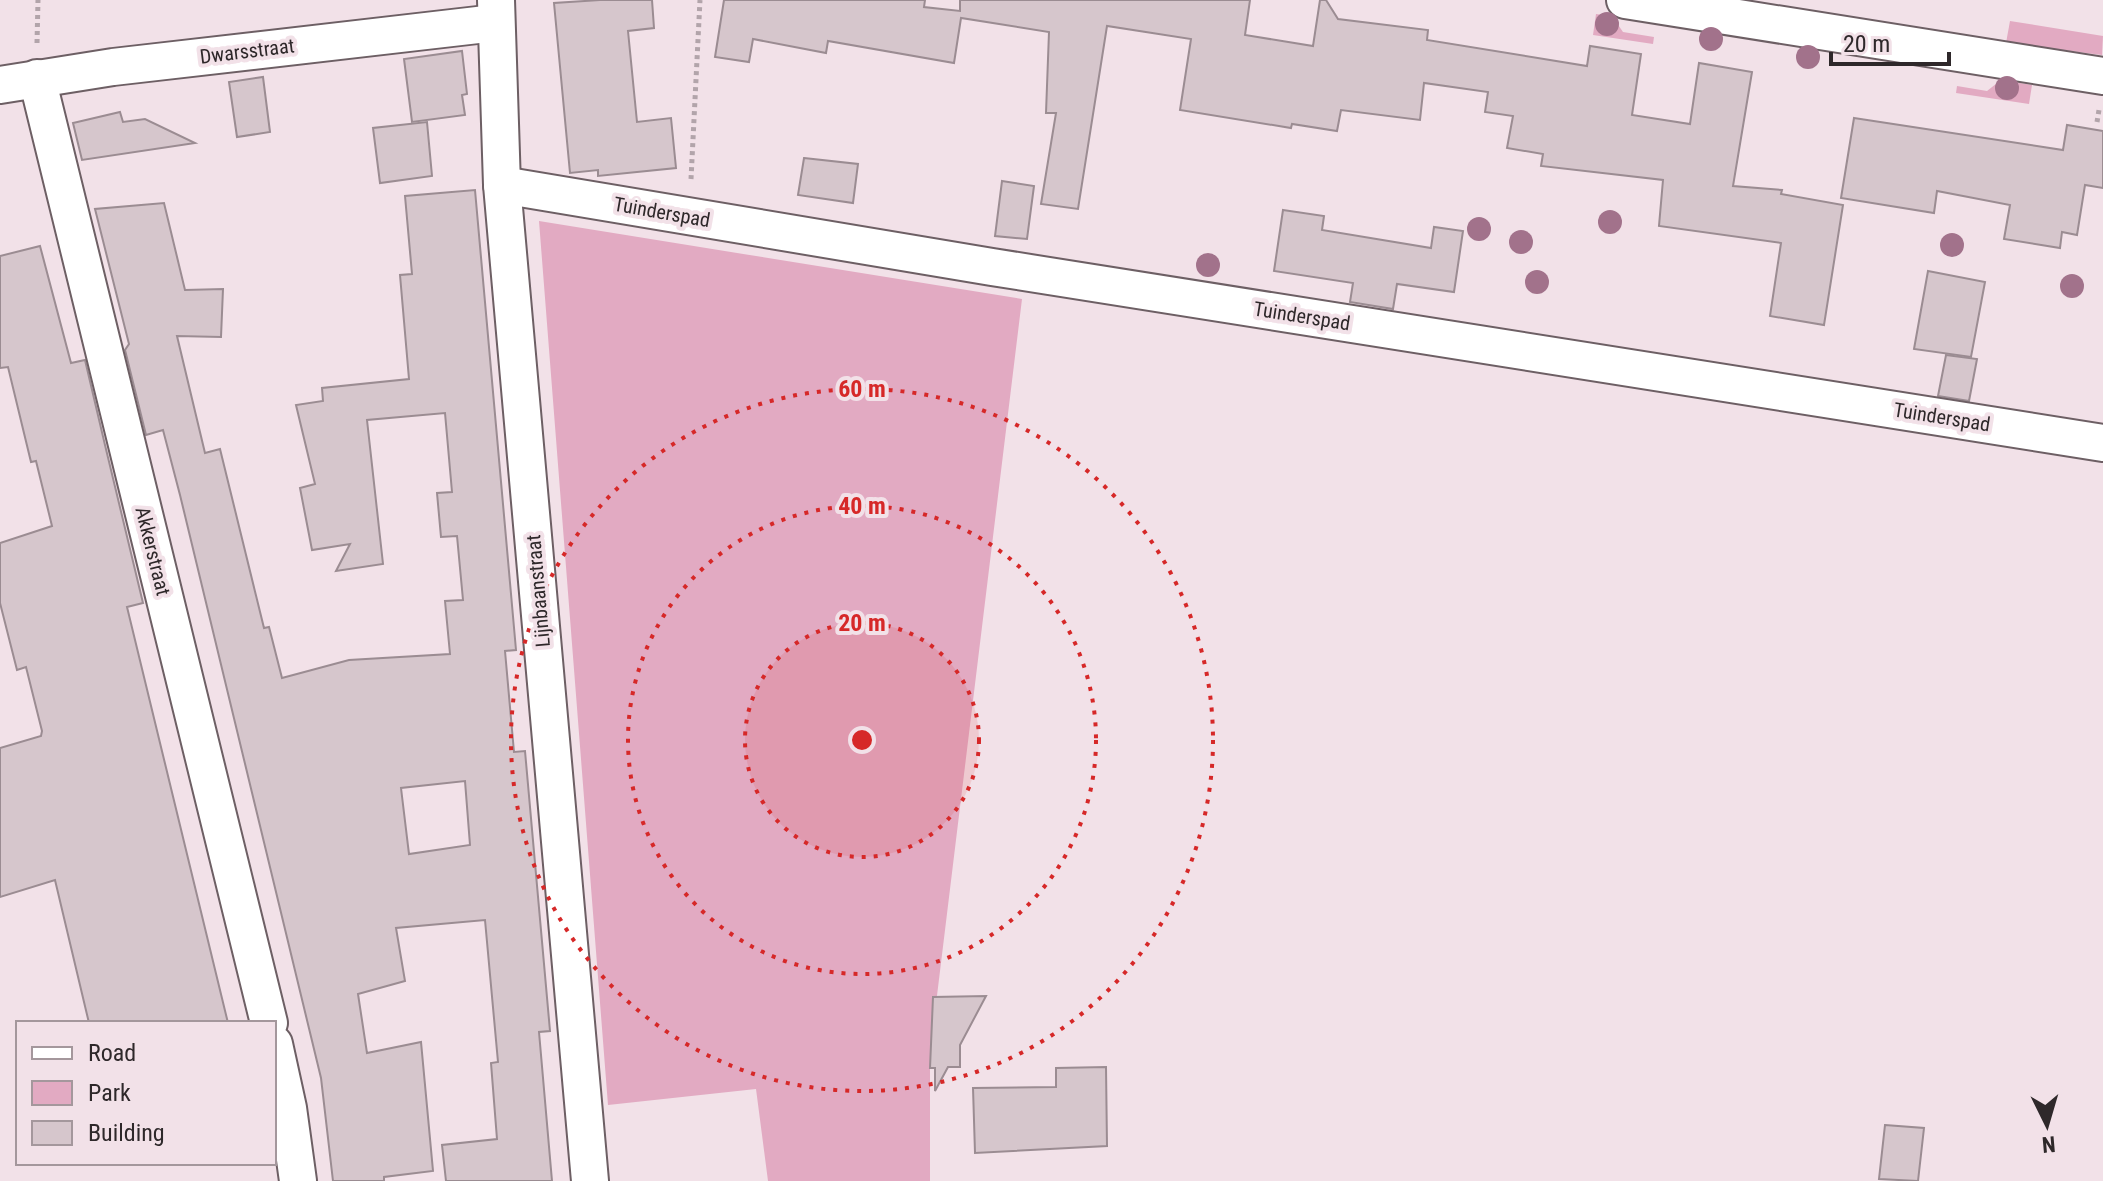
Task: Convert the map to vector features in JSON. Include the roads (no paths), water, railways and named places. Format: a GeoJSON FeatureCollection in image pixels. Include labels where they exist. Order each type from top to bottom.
{"type":"FeatureCollection","features":[{"type":"Feature","properties":{"kind":"street"},"geometry":{"type":"LineString","coordinates":[[1625,0],[2103,76]]}},
{"type":"Feature","properties":{"kind":"street","name":"Dwarsstraat"},"geometry":{"type":"LineString","coordinates":[[0,85],[496,12]]}},
{"type":"Feature","properties":{"kind":"street","name":"Lijnbaanstraat"},"geometry":{"type":"LineString","coordinates":[[496,12],[502,185],[590,1181]]}},
{"type":"Feature","properties":{"kind":"street","name":"Akkerstraat"},"geometry":{"type":"LineString","coordinates":[[37,78],[269,1021]]}},
{"type":"Feature","properties":{"kind":"street","name":"Tuinderspad"},"geometry":{"type":"LineString","coordinates":[[502,185],[2103,443]]}},
{"type":"Feature","properties":{"kind":"street"},"geometry":{"type":"LineString","coordinates":[[276,1053],[288,1108],[298,1181]]}}]}
